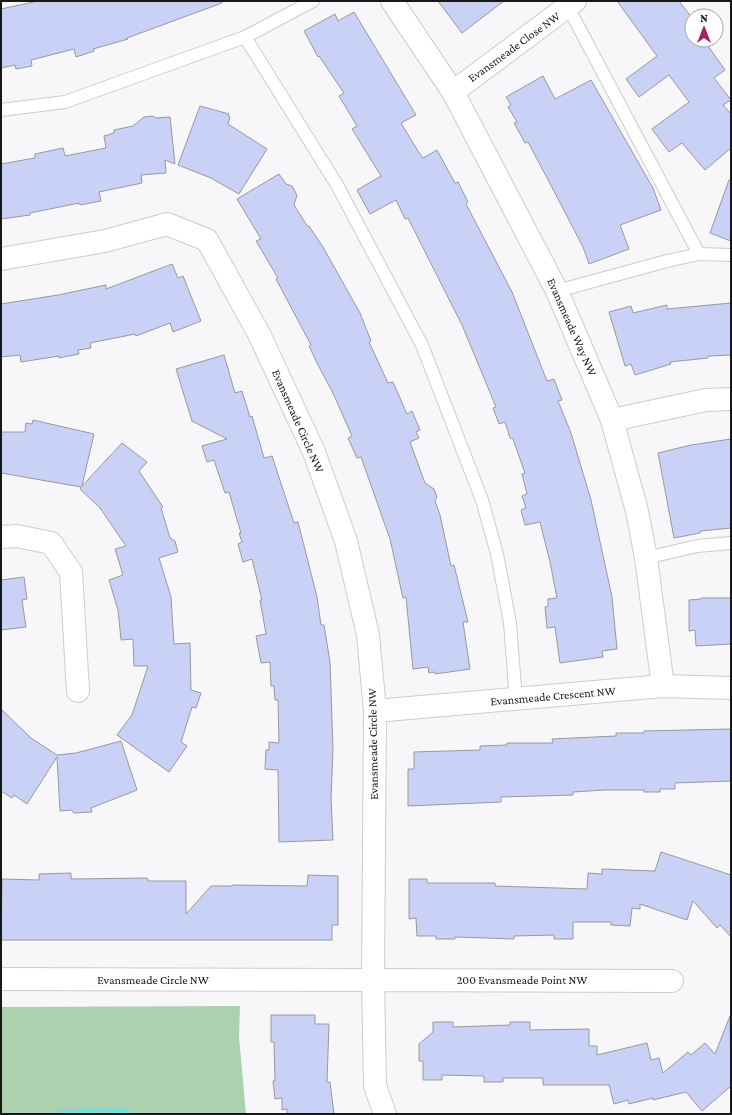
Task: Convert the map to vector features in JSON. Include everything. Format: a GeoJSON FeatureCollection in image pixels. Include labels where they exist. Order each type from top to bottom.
{"type":"FeatureCollection","features":[{"type":"Feature","properties":{"kind":"street","name":"Evansmeade Way NW"},"geometry":{"type":"LineString","coordinates":[[392,1],[453,92],[557,291],[612,420],[637,511],[646,558],[664,686]]}},
{"type":"Feature","properties":{"kind":"street","name":"Evansmeade Close NW"},"geometry":{"type":"LineString","coordinates":[[453,92],[571,4]]}},
{"type":"Feature","properties":{"kind":"street","name":"Evansmeade Circle NW"},"geometry":{"type":"LineString","coordinates":[[1,259],[105,240],[167,224],[207,240],[259,334],[314,452],[346,541],[366,628],[375,711],[373,980],[1,979]]}},
{"type":"Feature","properties":{"kind":"street"},"geometry":{"type":"LineString","coordinates":[[612,420],[706,400],[731,400]]}},
{"type":"Feature","properties":{"kind":"street"},"geometry":{"type":"LineString","coordinates":[[1,537],[17,536],[51,543],[71,572],[78,691]]}},
{"type":"Feature","properties":{"kind":"street","name":"Evansmeade Crescent NW"},"geometry":{"type":"LineString","coordinates":[[375,711],[664,686],[731,688]]}},
{"type":"Feature","properties":{"kind":"street"},"geometry":{"type":"LineString","coordinates":[[373,980],[375,1086],[385,1114]]}},
{"type":"Feature","properties":{"kind":"street","name":"200 Evansmeade Point NW"},"geometry":{"type":"LineString","coordinates":[[373,980],[672,981]]}},
{"type":"Feature","properties":{"kind":"lane"},"geometry":{"type":"LineString","coordinates":[[1,110],[65,102],[245,37],[313,1]]}},
{"type":"Feature","properties":{"kind":"lane"},"geometry":{"type":"LineString","coordinates":[[571,4],[700,254]]}},
{"type":"Feature","properties":{"kind":"lane"},"geometry":{"type":"LineString","coordinates":[[245,37],[337,185],[422,345],[474,478],[497,554],[510,623],[516,700]]}},
{"type":"Feature","properties":{"kind":"lane"},"geometry":{"type":"LineString","coordinates":[[557,291],[667,261],[700,254],[731,255]]}},
{"type":"Feature","properties":{"kind":"lane"},"geometry":{"type":"LineString","coordinates":[[646,558],[697,546],[731,543]]}},
{"type":"Feature","properties":{"kind":"green space"},"geometry":{"type":"Polygon","coordinates":[[[240,1006],[239,1037],[246,1114],[1,1114],[1,1007],[240,1006]]]}},
{"type":"Feature","properties":{"kind":"water"},"geometry":{"type":"Polygon","coordinates":[[[88,1108],[125,1108],[137,1114],[49,1114],[54,1111],[88,1108]]]}},
{"type":"Feature","properties":{"kind":"building"},"geometry":{"type":"Polygon","coordinates":[[[38,1],[221,1],[222,3],[127,38],[128,39],[93,49],[94,51],[76,57],[74,49],[31,60],[32,66],[16,69],[15,65],[1,68],[1,9],[38,1]]]}},
{"type":"Feature","properties":{"kind":"building"},"geometry":{"type":"Polygon","coordinates":[[[438,1],[504,1],[462,33],[438,1]]]}},
{"type":"Feature","properties":{"kind":"building"},"geometry":{"type":"Polygon","coordinates":[[[617,1],[679,1],[684,8],[684,48],[709,48],[725,70],[714,78],[731,100],[723,105],[731,114],[731,148],[705,170],[682,143],[669,152],[652,129],[689,102],[669,75],[639,97],[626,79],[657,56],[617,1]]]}},
{"type":"Feature","properties":{"kind":"building"},"geometry":{"type":"Polygon","coordinates":[[[354,12],[416,115],[401,123],[423,158],[437,150],[455,183],[458,182],[468,202],[466,204],[512,292],[547,381],[554,379],[562,400],[558,401],[571,433],[591,500],[612,597],[617,649],[602,651],[603,657],[560,663],[555,627],[547,628],[545,607],[548,606],[548,599],[557,598],[550,562],[540,522],[525,525],[521,510],[526,508],[522,496],[527,494],[522,474],[525,473],[513,439],[510,438],[505,422],[499,424],[493,408],[496,407],[462,325],[408,218],[405,219],[396,200],[370,214],[357,190],[381,176],[352,129],[357,126],[339,96],[344,93],[319,56],[318,57],[304,31],[335,14],[338,21],[354,12]]]}},
{"type":"Feature","properties":{"kind":"building"},"geometry":{"type":"Polygon","coordinates":[[[543,76],[555,99],[591,80],[653,188],[661,210],[620,225],[629,249],[589,264],[583,247],[528,142],[525,143],[514,123],[517,122],[508,107],[511,105],[506,97],[543,76]]]}},
{"type":"Feature","properties":{"kind":"building"},"geometry":{"type":"Polygon","coordinates":[[[200,106],[229,114],[228,116],[230,117],[228,124],[267,149],[239,194],[211,178],[178,165],[200,106]]]}},
{"type":"Feature","properties":{"kind":"building"},"geometry":{"type":"Polygon","coordinates":[[[152,116],[156,118],[170,117],[175,164],[165,160],[166,173],[141,175],[142,183],[99,192],[101,201],[80,205],[79,203],[30,213],[30,215],[1,219],[1,164],[35,158],[35,154],[63,148],[65,156],[106,148],[104,136],[114,133],[114,130],[133,126],[144,117],[152,116]]]}},
{"type":"Feature","properties":{"kind":"building"},"geometry":{"type":"Polygon","coordinates":[[[279,174],[286,184],[292,186],[297,195],[294,205],[323,247],[360,313],[371,341],[369,342],[388,383],[393,382],[407,414],[412,411],[420,430],[416,432],[419,438],[410,442],[425,483],[434,489],[437,497],[435,501],[440,515],[451,566],[454,565],[468,622],[463,622],[470,669],[435,674],[435,672],[429,673],[428,667],[413,669],[406,597],[403,598],[390,539],[361,457],[357,458],[348,438],[352,436],[332,391],[309,346],[311,345],[276,279],[278,278],[256,241],[261,239],[237,199],[279,174]]]}},
{"type":"Feature","properties":{"kind":"building"},"geometry":{"type":"Polygon","coordinates":[[[729,180],[731,180],[731,241],[710,233],[729,180]]]}},
{"type":"Feature","properties":{"kind":"building"},"geometry":{"type":"Polygon","coordinates":[[[172,264],[178,278],[183,276],[201,321],[173,332],[170,323],[136,336],[135,334],[90,343],[91,348],[78,350],[79,354],[59,358],[59,356],[21,362],[20,355],[1,357],[1,304],[58,295],[106,285],[106,289],[172,264]]]}},
{"type":"Feature","properties":{"kind":"building"},"geometry":{"type":"Polygon","coordinates":[[[731,303],[731,355],[708,356],[708,358],[670,362],[671,364],[635,375],[631,364],[625,366],[609,312],[631,306],[633,313],[667,305],[667,309],[731,303]]]}},
{"type":"Feature","properties":{"kind":"building"},"geometry":{"type":"Polygon","coordinates":[[[224,355],[235,393],[242,391],[250,417],[252,416],[264,458],[272,456],[294,523],[298,522],[317,597],[321,625],[324,625],[330,662],[333,749],[331,799],[333,840],[279,842],[278,770],[265,769],[266,750],[269,750],[269,742],[279,743],[278,700],[275,700],[274,686],[271,686],[270,662],[261,663],[256,636],[266,634],[260,600],[262,600],[252,559],[243,562],[238,544],[242,542],[239,533],[241,533],[229,492],[225,493],[214,460],[207,462],[202,446],[227,439],[192,421],[176,369],[224,355]]]}},
{"type":"Feature","properties":{"kind":"building"},"geometry":{"type":"Polygon","coordinates":[[[33,420],[94,434],[82,486],[122,443],[147,462],[139,471],[163,507],[161,508],[170,538],[175,541],[178,552],[159,558],[171,597],[174,644],[190,643],[191,690],[201,693],[196,708],[192,707],[181,742],[187,746],[169,772],[117,735],[132,715],[148,666],[134,666],[133,639],[121,640],[118,610],[109,580],[123,575],[115,549],[126,546],[100,508],[80,489],[81,487],[1,473],[1,432],[25,432],[26,423],[32,424],[33,420]]]}},
{"type":"Feature","properties":{"kind":"building"},"geometry":{"type":"Polygon","coordinates":[[[731,439],[731,528],[700,531],[700,533],[674,538],[658,453],[691,445],[731,439]]]}},
{"type":"Feature","properties":{"kind":"building"},"geometry":{"type":"Polygon","coordinates":[[[24,577],[27,599],[22,600],[26,627],[1,630],[1,580],[24,577]]]}},
{"type":"Feature","properties":{"kind":"building"},"geometry":{"type":"Polygon","coordinates":[[[701,598],[731,598],[731,644],[696,646],[695,630],[689,631],[689,600],[701,598]]]}},
{"type":"Feature","properties":{"kind":"building"},"geometry":{"type":"Polygon","coordinates":[[[1,709],[31,738],[57,755],[76,753],[121,741],[137,790],[91,808],[92,812],[74,813],[71,810],[60,811],[57,757],[27,804],[14,795],[12,798],[1,791],[1,709]]]}},
{"type":"Feature","properties":{"kind":"building"},"geometry":{"type":"Polygon","coordinates":[[[731,729],[731,781],[675,783],[675,789],[660,789],[660,792],[644,792],[644,790],[605,790],[573,792],[573,795],[501,797],[501,802],[408,806],[408,769],[414,769],[414,752],[480,750],[480,746],[507,745],[507,743],[553,743],[552,739],[616,736],[616,733],[731,729]]]}},
{"type":"Feature","properties":{"kind":"building"},"geometry":{"type":"Polygon","coordinates":[[[661,852],[731,875],[731,937],[720,925],[717,928],[693,901],[687,920],[640,904],[640,909],[632,908],[630,926],[611,925],[611,922],[573,922],[573,939],[554,939],[554,935],[514,936],[514,939],[455,937],[455,939],[436,939],[436,936],[417,936],[416,918],[409,919],[409,879],[427,879],[427,883],[495,883],[495,886],[587,889],[588,873],[602,874],[602,869],[655,871],[661,852]]]}},
{"type":"Feature","properties":{"kind":"building"},"geometry":{"type":"Polygon","coordinates":[[[71,873],[71,879],[146,878],[148,881],[186,881],[186,914],[211,886],[307,886],[308,875],[338,876],[338,925],[332,925],[332,940],[1,940],[2,879],[39,880],[39,874],[71,873]]]}},
{"type":"Feature","properties":{"kind":"building"},"geometry":{"type":"Polygon","coordinates":[[[271,1015],[315,1015],[315,1024],[329,1024],[327,1082],[330,1082],[334,1114],[287,1114],[287,1109],[282,1110],[282,1098],[275,1099],[273,1081],[275,1081],[274,1042],[271,1042],[271,1015]]]}},
{"type":"Feature","properties":{"kind":"building"},"geometry":{"type":"Polygon","coordinates":[[[730,1016],[731,1086],[702,1111],[686,1092],[629,1104],[628,1100],[614,1104],[609,1085],[543,1085],[543,1078],[503,1078],[503,1082],[484,1082],[484,1076],[442,1075],[442,1080],[423,1080],[423,1061],[419,1061],[419,1044],[433,1032],[433,1022],[453,1022],[453,1027],[510,1025],[510,1022],[530,1022],[530,1030],[589,1029],[589,1046],[597,1046],[597,1055],[647,1043],[651,1060],[659,1058],[663,1073],[688,1052],[691,1055],[705,1043],[715,1054],[730,1016]]]}}]}
